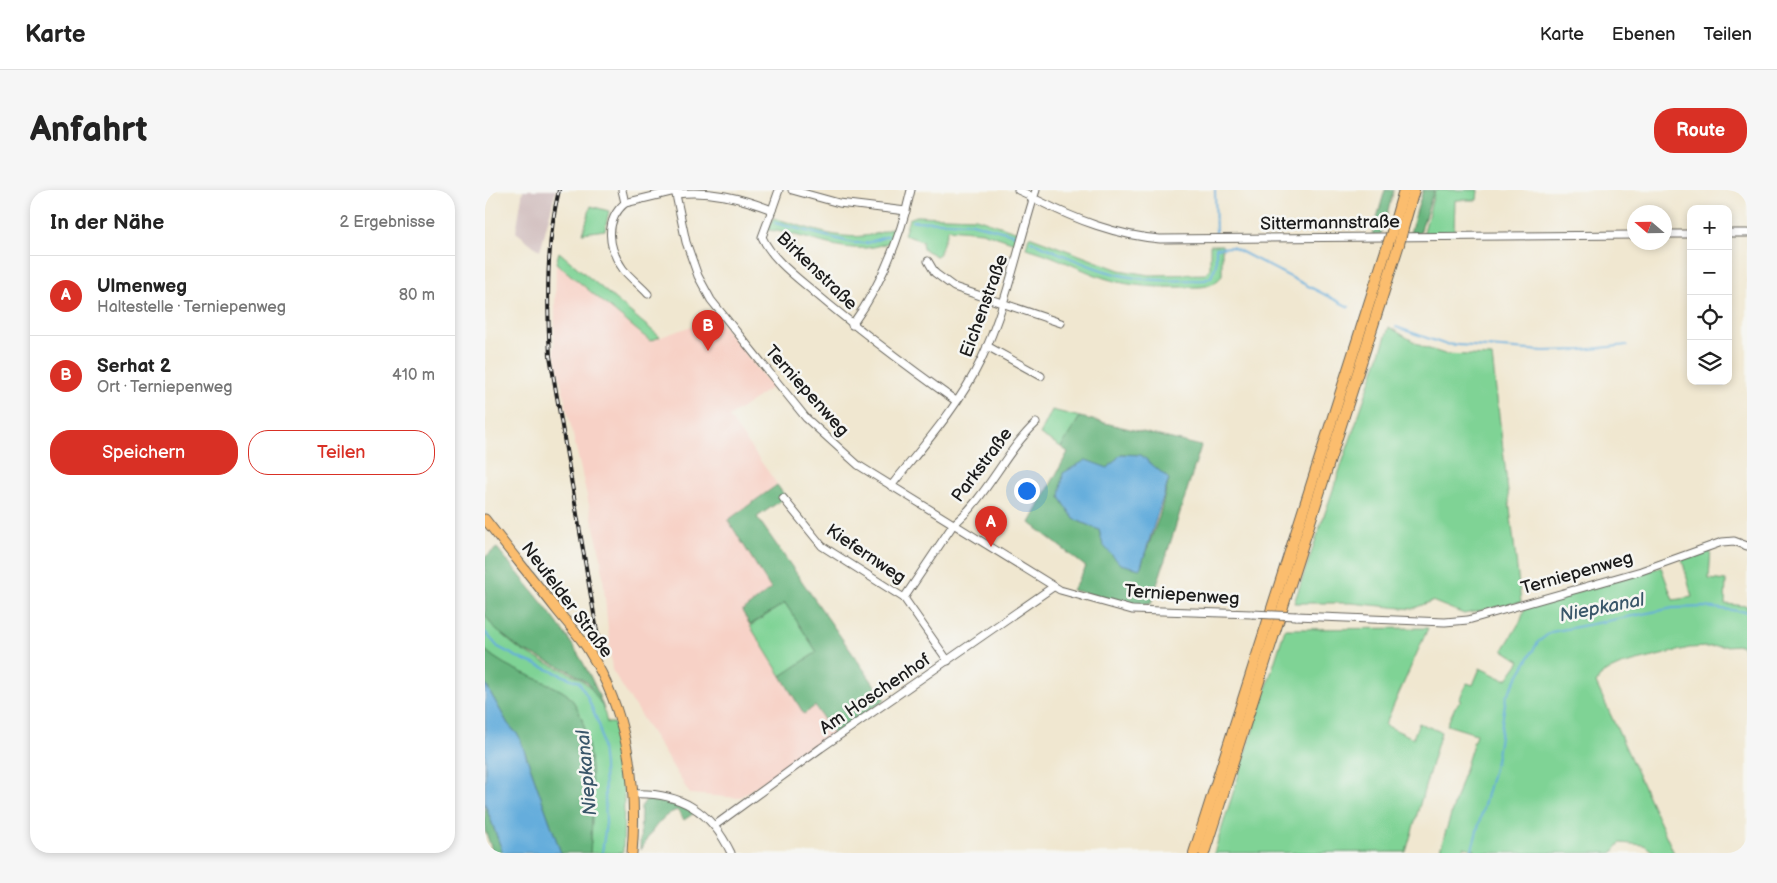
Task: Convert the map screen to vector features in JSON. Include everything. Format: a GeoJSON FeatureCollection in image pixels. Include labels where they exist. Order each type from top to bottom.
{"type":"FeatureCollection","features":[{"type":"Feature","properties":{"kind":"highway"},"geometry":{"type":"LineString","coordinates":[[1397,232],[1404,190]]}},
{"type":"Feature","properties":{"kind":"highway"},"geometry":{"type":"LineString","coordinates":[[1194,853],[1393,244],[1414,190]]}},
{"type":"Feature","properties":{"kind":"highway"},"geometry":{"type":"LineString","coordinates":[[1204,853],[1393,244]]}},
{"type":"Feature","properties":{"kind":"main road","name":"Neufelder Straße"},"geometry":{"type":"LineString","coordinates":[[485,519],[582,641],[601,671],[615,702],[629,760],[633,794],[632,853]]}},
{"type":"Feature","properties":{"kind":"street"},"geometry":{"type":"LineString","coordinates":[[622,190],[625,203],[617,210],[610,228],[611,246],[624,270],[648,294]]}},
{"type":"Feature","properties":{"kind":"street"},"geometry":{"type":"LineString","coordinates":[[772,210],[779,190]]}},
{"type":"Feature","properties":{"kind":"street"},"geometry":{"type":"LineString","coordinates":[[791,190],[839,203],[906,211]]}},
{"type":"Feature","properties":{"kind":"street"},"geometry":{"type":"LineString","coordinates":[[852,325],[877,286],[891,256],[911,190]]}},
{"type":"Feature","properties":{"kind":"street","name":"Sittermannstraße"},"geometry":{"type":"LineString","coordinates":[[1018,190],[1029,195],[1032,200],[1037,200],[1072,217],[1128,235],[1173,240],[1627,235]]}},
{"type":"Feature","properties":{"kind":"street"},"geometry":{"type":"LineString","coordinates":[[1032,200],[1036,190]]}},
{"type":"Feature","properties":{"kind":"street","name":"Birkenstraße"},"geometry":{"type":"LineString","coordinates":[[625,203],[675,191],[705,191],[722,193],[772,210],[762,237],[767,248],[852,325],[956,401]]}},
{"type":"Feature","properties":{"kind":"street","name":"Terniepenweg"},"geometry":{"type":"LineString","coordinates":[[675,191],[686,242],[698,276],[711,300],[805,418],[858,465],[1053,587],[1132,610],[1445,622],[1468,620],[1641,571],[1722,542],[1734,541],[1747,546]]}},
{"type":"Feature","properties":{"kind":"street","name":"Eichenstraße"},"geometry":{"type":"LineString","coordinates":[[891,486],[956,401],[973,375],[987,346],[1003,304],[1027,226],[1032,200]]}},
{"type":"Feature","properties":{"kind":"street"},"geometry":{"type":"LineString","coordinates":[[1732,233],[1747,233]]}},
{"type":"Feature","properties":{"kind":"street"},"geometry":{"type":"LineString","coordinates":[[1672,234],[1687,234]]}},
{"type":"Feature","properties":{"kind":"street"},"geometry":{"type":"LineString","coordinates":[[928,261],[935,273],[954,287],[1061,323]]}},
{"type":"Feature","properties":{"kind":"street"},"geometry":{"type":"LineString","coordinates":[[987,346],[1041,376]]}},
{"type":"Feature","properties":{"kind":"street","name":"Parkstraße"},"geometry":{"type":"LineString","coordinates":[[904,598],[953,525],[993,480],[1025,434],[1035,423]]}},
{"type":"Feature","properties":{"kind":"street","name":"Kiefernweg"},"geometry":{"type":"LineString","coordinates":[[783,498],[822,546],[904,598],[949,661]]}},
{"type":"Feature","properties":{"kind":"street","name":"Am Hoschenhof"},"geometry":{"type":"LineString","coordinates":[[713,826],[821,748],[949,661],[1053,587]]}},
{"type":"Feature","properties":{"kind":"street"},"geometry":{"type":"LineString","coordinates":[[633,794],[651,793],[677,798],[695,808],[713,826],[731,853]]}},
{"type":"Feature","properties":{"kind":"shaded area"},"geometry":{"type":"Polygon","coordinates":[[[523,190],[556,190],[540,251],[516,232],[523,190]]]}},
{"type":"Feature","properties":{"kind":"shaded area"},"geometry":{"type":"Polygon","coordinates":[[[556,263],[650,341],[716,317],[772,387],[729,417],[777,484],[728,520],[771,589],[742,611],[804,713],[815,706],[834,735],[739,798],[690,794],[612,670],[601,557],[554,352],[556,263]]]}},
{"type":"Feature","properties":{"kind":"green space"},"geometry":{"type":"Polygon","coordinates":[[[1385,190],[1394,190],[1381,234],[1372,235],[1385,190]]]}},
{"type":"Feature","properties":{"kind":"green space"},"geometry":{"type":"Polygon","coordinates":[[[1423,190],[1434,190],[1420,233],[1410,233],[1423,190]]]}},
{"type":"Feature","properties":{"kind":"green space"},"geometry":{"type":"Polygon","coordinates":[[[1435,190],[1478,190],[1477,200],[1455,200],[1454,234],[1423,235],[1435,190]]]}},
{"type":"Feature","properties":{"kind":"green space"},"geometry":{"type":"Polygon","coordinates":[[[591,206],[609,211],[605,230],[583,233],[591,206]]]}},
{"type":"Feature","properties":{"kind":"green space"},"geometry":{"type":"Polygon","coordinates":[[[916,216],[976,218],[1021,233],[1018,244],[982,232],[948,229],[939,255],[936,256],[923,249],[922,241],[904,235],[909,219],[916,216]]]}},
{"type":"Feature","properties":{"kind":"green space"},"geometry":{"type":"Polygon","coordinates":[[[773,218],[821,232],[851,236],[866,236],[898,225],[892,241],[877,246],[861,248],[830,244],[784,232],[768,230],[773,218]]]}},
{"type":"Feature","properties":{"kind":"green space"},"geometry":{"type":"Polygon","coordinates":[[[1029,236],[1119,270],[1149,275],[1206,274],[1210,268],[1210,245],[1222,245],[1222,276],[1214,283],[1200,287],[1161,287],[1126,284],[1104,278],[1052,256],[1026,248],[1029,236]]]}},
{"type":"Feature","properties":{"kind":"green space"},"geometry":{"type":"Polygon","coordinates":[[[559,252],[660,337],[650,341],[556,263],[559,252]]]}},
{"type":"Feature","properties":{"kind":"green space"},"geometry":{"type":"Polygon","coordinates":[[[1389,327],[1423,347],[1445,354],[1492,356],[1521,602],[1464,614],[1432,601],[1412,609],[1351,603],[1294,603],[1389,327]]]}},
{"type":"Feature","properties":{"kind":"green space"},"geometry":{"type":"Polygon","coordinates":[[[1052,410],[1080,417],[1061,447],[1040,434],[1052,410]]]}},
{"type":"Feature","properties":{"kind":"green space"},"geometry":{"type":"Polygon","coordinates":[[[1080,417],[1201,446],[1151,604],[1133,605],[1072,590],[1086,567],[1030,523],[1068,452],[1061,447],[1080,417]],[[1121,454],[1108,468],[1060,497],[1074,519],[1099,530],[1103,545],[1140,568],[1159,517],[1169,479],[1140,455],[1121,454]]]}},
{"type":"Feature","properties":{"kind":"green space"},"geometry":{"type":"Polygon","coordinates":[[[777,485],[786,497],[757,517],[885,700],[834,735],[815,706],[804,714],[781,676],[817,652],[785,603],[750,625],[742,611],[771,589],[728,520],[777,485]]]}},
{"type":"Feature","properties":{"kind":"green space"},"geometry":{"type":"Polygon","coordinates":[[[497,548],[572,644],[595,686],[604,709],[588,683],[570,671],[522,650],[495,629],[485,615],[485,557],[497,548]]]}},
{"type":"Feature","properties":{"kind":"green space"},"geometry":{"type":"Polygon","coordinates":[[[1711,548],[1709,579],[1726,581],[1725,604],[1747,606],[1747,658],[1741,645],[1689,648],[1621,665],[1603,673],[1596,683],[1674,853],[1655,853],[1644,845],[1620,843],[1612,853],[1475,853],[1475,850],[1464,847],[1461,853],[1439,853],[1476,734],[1447,725],[1455,707],[1461,701],[1459,700],[1467,683],[1473,685],[1480,668],[1503,679],[1507,679],[1520,661],[1503,650],[1521,620],[1525,607],[1661,567],[1673,600],[1692,597],[1682,559],[1711,548]]]}},
{"type":"Feature","properties":{"kind":"green space"},"geometry":{"type":"Polygon","coordinates":[[[785,603],[817,652],[781,676],[750,626],[785,603]]]}},
{"type":"Feature","properties":{"kind":"green space"},"geometry":{"type":"Polygon","coordinates":[[[485,615],[501,634],[521,650],[574,675],[585,683],[595,692],[607,723],[614,723],[624,795],[623,853],[590,853],[592,815],[591,766],[582,720],[574,702],[562,691],[503,663],[485,650],[485,615]]]}},
{"type":"Feature","properties":{"kind":"green space"},"geometry":{"type":"Polygon","coordinates":[[[1428,628],[1385,725],[1413,738],[1419,723],[1441,732],[1406,852],[1214,853],[1285,629],[1428,628]]]}},
{"type":"Feature","properties":{"kind":"green space"},"geometry":{"type":"Polygon","coordinates":[[[485,650],[503,663],[562,691],[574,702],[582,719],[591,765],[592,814],[590,853],[561,853],[519,736],[508,724],[485,683],[485,650]]]}},
{"type":"Feature","properties":{"kind":"green space"},"geometry":{"type":"Polygon","coordinates":[[[655,798],[672,800],[697,811],[684,820],[677,810],[665,817],[655,827],[640,850],[641,807],[645,801],[655,798]]]}},
{"type":"Feature","properties":{"kind":"green space"},"geometry":{"type":"Polygon","coordinates":[[[485,804],[503,853],[493,853],[485,830],[485,804]]]}},
{"type":"Feature","properties":{"kind":"water"},"geometry":{"type":"Polygon","coordinates":[[[1121,454],[1141,455],[1169,479],[1140,569],[1120,564],[1103,545],[1099,530],[1074,519],[1060,497],[1063,473],[1086,460],[1108,468],[1121,454]]]}},
{"type":"Feature","properties":{"kind":"water"},"geometry":{"type":"Polygon","coordinates":[[[485,683],[508,724],[519,736],[561,853],[503,853],[485,804],[485,683]]]}},
{"type":"Feature","properties":{"kind":"waterway"},"geometry":{"type":"LineString","coordinates":[[1215,190],[1216,236]]}},
{"type":"Feature","properties":{"kind":"waterway"},"geometry":{"type":"LineString","coordinates":[[912,221],[972,223],[1016,235]]}},
{"type":"Feature","properties":{"kind":"waterway"},"geometry":{"type":"LineString","coordinates":[[775,223],[853,243],[867,243],[888,236]]}},
{"type":"Feature","properties":{"kind":"waterway"},"geometry":{"type":"LineString","coordinates":[[1031,241],[1082,263],[1122,276],[1162,280],[1205,280],[1211,277],[1216,265],[1216,248],[1232,247],[1349,307]]}},
{"type":"Feature","properties":{"kind":"waterway"},"geometry":{"type":"LineString","coordinates":[[1396,327],[1444,344],[1544,351],[1582,350],[1627,345]]}},
{"type":"Feature","properties":{"kind":"waterway","name":"Niepkanal"},"geometry":{"type":"LineString","coordinates":[[1471,853],[1496,761],[1506,697],[1538,642],[1551,632],[1673,608],[1705,607],[1747,612]]}},
{"type":"Feature","properties":{"kind":"waterway","name":"Niepkanal"},"geometry":{"type":"LineString","coordinates":[[485,632],[498,647],[517,657],[579,682],[587,696],[600,727],[604,766],[606,823],[602,853]]}},
{"type":"Feature","properties":{"kind":"railway"},"geometry":{"type":"LineString","coordinates":[[559,190],[550,251],[548,314],[550,356],[601,655]]}},
{"type":"Feature","properties":{"kind":"place","name":"Serhat 2"},"geometry":{"type":"Point","coordinates":[708,351]}},
{"type":"Feature","properties":{"kind":"place","name":"Ulmenweg"},"geometry":{"type":"Point","coordinates":[991,547]}}]}
